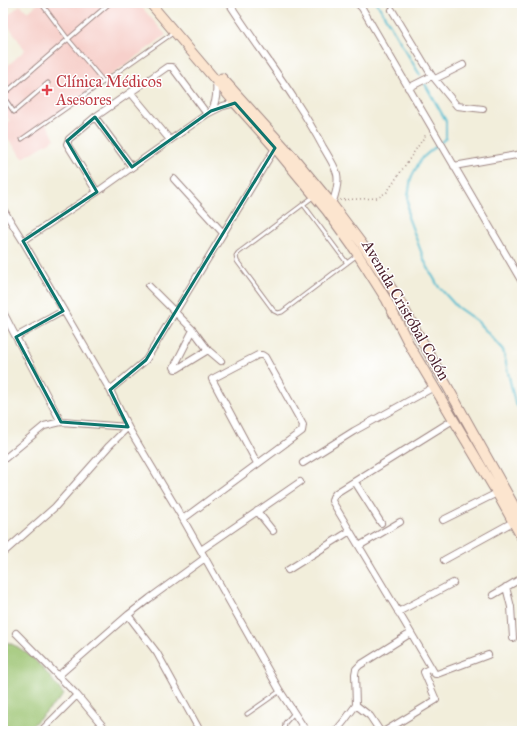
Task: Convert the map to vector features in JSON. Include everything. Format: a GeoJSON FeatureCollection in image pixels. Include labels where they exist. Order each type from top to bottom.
{"type":"FeatureCollection","features":[{"type":"Feature","properties":{"kind":"street","name":"Avenida Cristóbal Colón"},"geometry":{"type":"LineString","coordinates":[[150,3],[234,103],[333,202],[398,298],[518,521],[522,538]]}},
{"type":"Feature","properties":{"kind":"street","name":"Avenida Cristóbal Colón"},"geometry":{"type":"LineString","coordinates":[[158,3],[277,145],[358,255],[386,299],[411,348],[453,420],[497,493],[518,521]]}},
{"type":"Feature","properties":{"kind":"street"},"geometry":{"type":"LineString","coordinates":[[229,3],[260,50],[284,82],[337,174],[337,186],[333,202]]}},
{"type":"Feature","properties":{"kind":"street"},"geometry":{"type":"LineString","coordinates":[[357,3],[363,6],[408,88],[522,282]]}},
{"type":"Feature","properties":{"kind":"street"},"geometry":{"type":"LineString","coordinates":[[392,10],[434,78],[456,106],[483,109]]}},
{"type":"Feature","properties":{"kind":"street"},"geometry":{"type":"LineString","coordinates":[[408,88],[463,65]]}},
{"type":"Feature","properties":{"kind":"street"},"geometry":{"type":"LineString","coordinates":[[97,192],[67,144],[68,138],[167,66],[172,67],[209,112]]}},
{"type":"Feature","properties":{"kind":"street"},"geometry":{"type":"LineString","coordinates":[[209,112],[214,106],[216,96],[216,80]]}},
{"type":"Feature","properties":{"kind":"street"},"geometry":{"type":"LineString","coordinates":[[131,93],[170,140]]}},
{"type":"Feature","properties":{"kind":"street"},"geometry":{"type":"LineString","coordinates":[[23,241],[97,192],[209,112],[234,103]]}},
{"type":"Feature","properties":{"kind":"street"},"geometry":{"type":"LineString","coordinates":[[95,118],[132,167]]}},
{"type":"Feature","properties":{"kind":"street"},"geometry":{"type":"LineString","coordinates":[[110,390],[146,360],[277,145]]}},
{"type":"Feature","properties":{"kind":"street"},"geometry":{"type":"LineString","coordinates":[[454,166],[522,154]]}},
{"type":"Feature","properties":{"kind":"street"},"geometry":{"type":"LineString","coordinates":[[174,179],[223,233]]}},
{"type":"Feature","properties":{"kind":"street"},"geometry":{"type":"LineString","coordinates":[[3,209],[110,390],[128,427],[201,550],[280,690],[306,731]]}},
{"type":"Feature","properties":{"kind":"street"},"geometry":{"type":"LineString","coordinates":[[149,286],[193,330],[208,350],[221,361]]}},
{"type":"Feature","properties":{"kind":"street"},"geometry":{"type":"LineString","coordinates":[[16,337],[63,310]]}},
{"type":"Feature","properties":{"kind":"street"},"geometry":{"type":"LineString","coordinates":[[3,312],[61,422]]}},
{"type":"Feature","properties":{"kind":"street"},"geometry":{"type":"LineString","coordinates":[[193,330],[174,367],[175,369],[178,369],[208,350]]}},
{"type":"Feature","properties":{"kind":"street"},"geometry":{"type":"LineString","coordinates":[[183,519],[302,431],[303,425],[265,357],[262,355],[258,355],[212,379],[257,463]]}},
{"type":"Feature","properties":{"kind":"street"},"geometry":{"type":"LineString","coordinates":[[303,463],[354,431],[434,387]]}},
{"type":"Feature","properties":{"kind":"street"},"geometry":{"type":"LineString","coordinates":[[453,420],[336,493],[332,501],[435,674],[488,655]]}},
{"type":"Feature","properties":{"kind":"street"},"geometry":{"type":"LineString","coordinates":[[3,460],[44,426],[61,422],[128,427]]}},
{"type":"Feature","properties":{"kind":"street"},"geometry":{"type":"LineString","coordinates":[[3,553],[55,506],[128,427]]}},
{"type":"Feature","properties":{"kind":"street"},"geometry":{"type":"LineString","coordinates":[[201,550],[300,482]]}},
{"type":"Feature","properties":{"kind":"street"},"geometry":{"type":"LineString","coordinates":[[355,482],[381,523]]}},
{"type":"Feature","properties":{"kind":"street"},"geometry":{"type":"LineString","coordinates":[[442,520],[497,493]]}},
{"type":"Feature","properties":{"kind":"street"},"geometry":{"type":"LineString","coordinates":[[257,511],[273,531]]}},
{"type":"Feature","properties":{"kind":"street"},"geometry":{"type":"LineString","coordinates":[[444,560],[518,521]]}},
{"type":"Feature","properties":{"kind":"street"},"geometry":{"type":"LineString","coordinates":[[359,546],[400,522]]}},
{"type":"Feature","properties":{"kind":"street"},"geometry":{"type":"LineString","coordinates":[[288,570],[350,531]]}},
{"type":"Feature","properties":{"kind":"street"},"geometry":{"type":"LineString","coordinates":[[58,676],[128,615],[205,558]]}},
{"type":"Feature","properties":{"kind":"street"},"geometry":{"type":"LineString","coordinates":[[493,595],[522,578]]}},
{"type":"Feature","properties":{"kind":"street"},"geometry":{"type":"LineString","coordinates":[[398,612],[453,583]]}},
{"type":"Feature","properties":{"kind":"street"},"geometry":{"type":"LineString","coordinates":[[506,588],[511,607],[512,638]]}},
{"type":"Feature","properties":{"kind":"street"},"geometry":{"type":"LineString","coordinates":[[128,615],[157,653],[200,731]]}},
{"type":"Feature","properties":{"kind":"street"},"geometry":{"type":"LineString","coordinates":[[16,633],[77,695],[107,731]]}},
{"type":"Feature","properties":{"kind":"street"},"geometry":{"type":"LineString","coordinates":[[336,731],[356,705],[356,669],[411,633]]}},
{"type":"Feature","properties":{"kind":"street"},"geometry":{"type":"LineString","coordinates":[[385,731],[436,700],[424,672],[425,670],[431,668]]}},
{"type":"Feature","properties":{"kind":"street"},"geometry":{"type":"LineString","coordinates":[[40,731],[77,695]]}},
{"type":"Feature","properties":{"kind":"street"},"geometry":{"type":"LineString","coordinates":[[356,705],[370,716],[380,731]]}},
{"type":"Feature","properties":{"kind":"lane"},"geometry":{"type":"LineString","coordinates":[[41,3],[68,39],[104,82]]}},
{"type":"Feature","properties":{"kind":"lane"},"geometry":{"type":"LineString","coordinates":[[48,83],[14,112],[3,95],[110,3]]}},
{"type":"Feature","properties":{"kind":"lane"},"geometry":{"type":"LineString","coordinates":[[22,139],[174,32]]}},
{"type":"Feature","properties":{"kind":"lane"},"geometry":{"type":"LineString","coordinates":[[314,196],[236,256],[237,261],[274,311],[278,313],[282,312],[358,255]]}},
{"type":"Feature","properties":{"kind":"lane"},"geometry":{"type":"LineString","coordinates":[[303,204],[347,263]]}},
{"type":"Feature","properties":{"kind":"lane"},"geometry":{"type":"LineString","coordinates":[[247,714],[280,690]]}},
{"type":"Feature","properties":{"kind":"lane"},"geometry":{"type":"LineString","coordinates":[[284,731],[285,723],[294,713]]}},
{"type":"Feature","properties":{"kind":"path"},"geometry":{"type":"LineString","coordinates":[[333,202],[377,198],[386,192],[431,127]]}},
{"type":"Feature","properties":{"kind":"highlighted area"},"geometry":{"type":"Polygon","coordinates":[[[235,103],[275,148],[146,360],[110,390],[128,427],[61,422],[16,337],[63,311],[23,241],[97,192],[67,141],[95,117],[132,167],[211,111],[235,103]]]}},
{"type":"Feature","properties":{"kind":"shaded area","name":"Clínica Médicos Asesores"},"geometry":{"type":"Polygon","coordinates":[[[39,3],[138,3],[166,35],[46,123],[55,139],[23,158],[3,132],[3,126],[10,121],[3,111],[3,70],[25,50],[4,19],[20,5],[28,12],[39,3]]]}},
{"type":"Feature","properties":{"kind":"green space"},"geometry":{"type":"Polygon","coordinates":[[[3,641],[22,650],[38,663],[64,695],[26,731],[3,731],[3,641]]]}},
{"type":"Feature","properties":{"kind":"waterway"},"geometry":{"type":"LineString","coordinates":[[377,3],[420,75]]}},
{"type":"Feature","properties":{"kind":"waterway"},"geometry":{"type":"LineString","coordinates":[[425,84],[446,121],[446,138],[421,159],[411,178],[408,197],[408,217],[425,262],[438,286],[457,307],[477,321],[503,350],[515,403],[522,412]]}},
{"type":"Feature","properties":{"kind":"waterway"},"geometry":{"type":"LineString","coordinates":[[521,731],[522,723]]}},
{"type":"Feature","properties":{"kind":"place","name":"Clínica Médicos Asesores"},"geometry":{"type":"Point","coordinates":[47,90]}}]}
